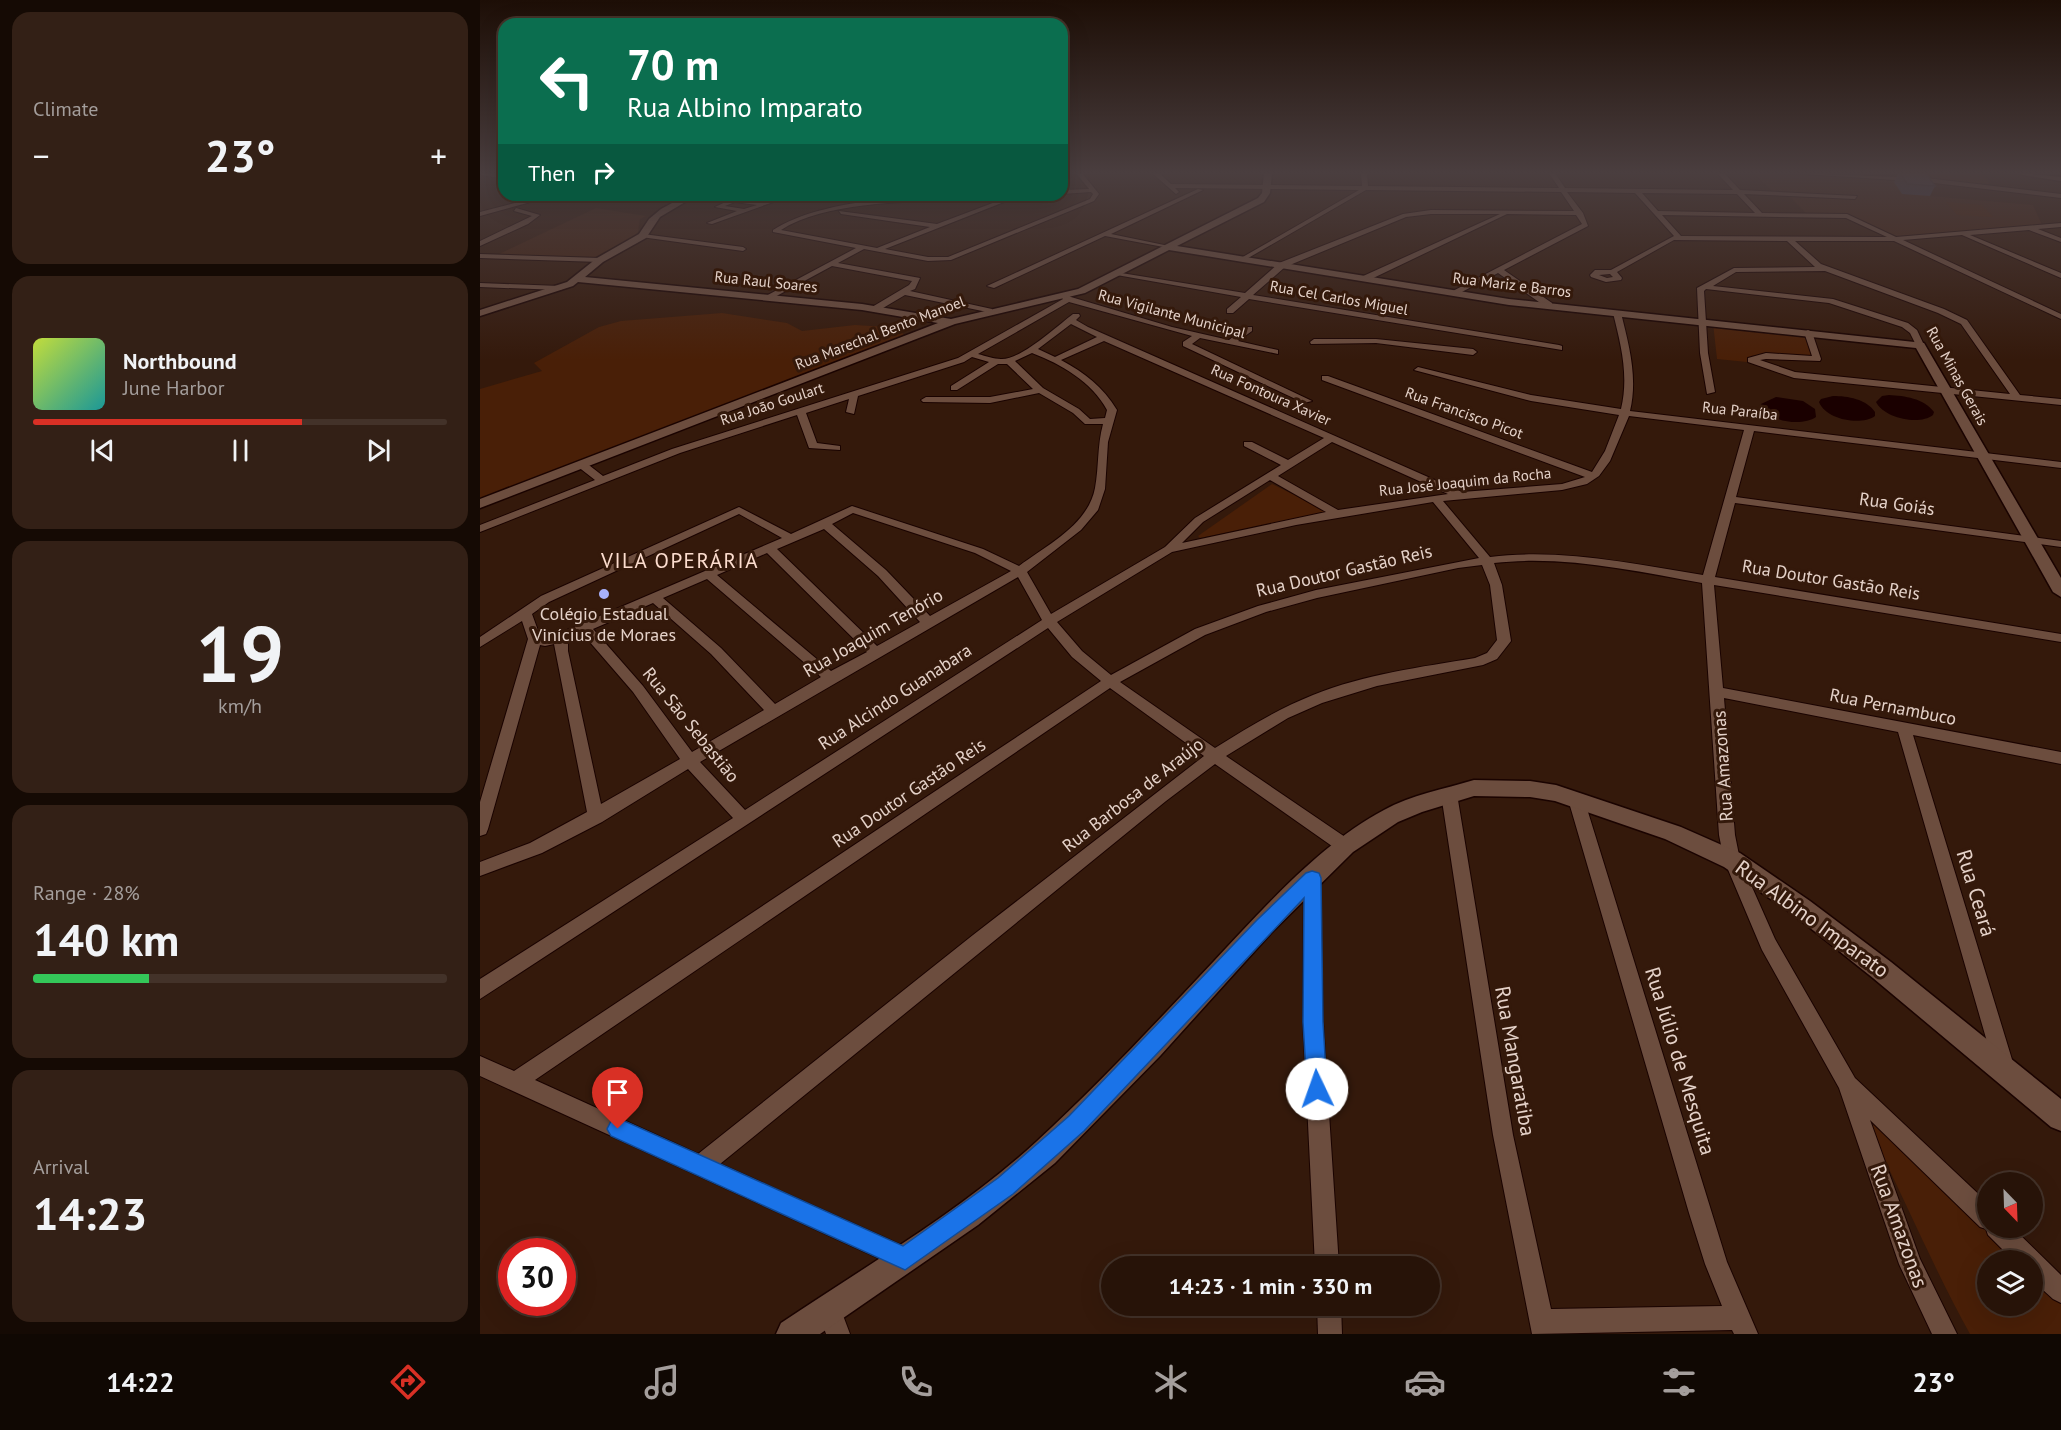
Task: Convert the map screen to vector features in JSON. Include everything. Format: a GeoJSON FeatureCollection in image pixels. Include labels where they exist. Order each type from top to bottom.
{"type":"FeatureCollection","features":[{"type":"Feature","properties":{"kind":"street"},"geometry":{"type":"LineString","coordinates":[[480,244],[497,235]]}},
{"type":"Feature","properties":{"kind":"street"},"geometry":{"type":"LineString","coordinates":[[798,235],[939,260],[965,253],[1008,235]]}},
{"type":"Feature","properties":{"kind":"street"},"geometry":{"type":"LineString","coordinates":[[878,250],[914,235]]}},
{"type":"Feature","properties":{"kind":"street"},"geometry":{"type":"LineString","coordinates":[[990,286],[1100,235]]}},
{"type":"Feature","properties":{"kind":"street","name":"Rua Mariz e Barros"},"geometry":{"type":"LineString","coordinates":[[1109,235],[1167,247],[1453,293],[1920,345]]}},
{"type":"Feature","properties":{"kind":"street","name":"Rua Marechal Bento Manoel"},"geometry":{"type":"LineString","coordinates":[[480,504],[951,322],[989,311],[1066,297],[1190,235]]}},
{"type":"Feature","properties":{"kind":"street"},"geometry":{"type":"LineString","coordinates":[[1243,259],[1284,235]]}},
{"type":"Feature","properties":{"kind":"street"},"geometry":{"type":"LineString","coordinates":[[1230,311],[1282,265],[1356,235]]}},
{"type":"Feature","properties":{"kind":"street"},"geometry":{"type":"LineString","coordinates":[[1364,279],[1460,235]]}},
{"type":"Feature","properties":{"kind":"street"},"geometry":{"type":"LineString","coordinates":[[1453,293],[1567,235]]}},
{"type":"Feature","properties":{"kind":"street"},"geometry":{"type":"LineString","coordinates":[[1890,235],[2060,316]]}},
{"type":"Feature","properties":{"kind":"street"},"geometry":{"type":"LineString","coordinates":[[1612,272],[1666,240],[1679,238],[1790,240],[1931,235]]}},
{"type":"Feature","properties":{"kind":"street"},"geometry":{"type":"LineString","coordinates":[[1965,235],[2061,276]]}},
{"type":"Feature","properties":{"kind":"street"},"geometry":{"type":"LineString","coordinates":[[480,313],[560,288],[577,279],[600,260],[643,236],[743,249]]}},
{"type":"Feature","properties":{"kind":"street"},"geometry":{"type":"LineString","coordinates":[[1790,240],[1814,264],[1824,269],[1941,311],[1964,322],[2017,398]]}},
{"type":"Feature","properties":{"kind":"street"},"geometry":{"type":"LineString","coordinates":[[768,297],[863,247]]}},
{"type":"Feature","properties":{"kind":"street"},"geometry":{"type":"LineString","coordinates":[[480,256],[600,260]]}},
{"type":"Feature","properties":{"kind":"street"},"geometry":{"type":"LineString","coordinates":[[831,264],[917,280],[917,284],[875,309]]}},
{"type":"Feature","properties":{"kind":"street"},"geometry":{"type":"LineString","coordinates":[[1710,392],[1699,292],[1734,270],[1824,269]]}},
{"type":"Feature","properties":{"kind":"street"},"geometry":{"type":"LineString","coordinates":[[1499,270],[1549,305]]}},
{"type":"Feature","properties":{"kind":"street","name":"Rua Cel Carlos Miguel"},"geometry":{"type":"LineString","coordinates":[[1115,274],[1558,348]]}},
{"type":"Feature","properties":{"kind":"street","name":"Rua Raul Soares"},"geometry":{"type":"LineString","coordinates":[[577,279],[875,309],[951,322]]}},
{"type":"Feature","properties":{"kind":"street"},"geometry":{"type":"LineString","coordinates":[[480,285],[560,288]]}},
{"type":"Feature","properties":{"kind":"street","name":"Rua Minas Gerais"},"geometry":{"type":"LineString","coordinates":[[1705,287],[1839,303],[1905,325],[1914,332],[2061,592]]}},
{"type":"Feature","properties":{"kind":"street"},"geometry":{"type":"LineString","coordinates":[[903,292],[989,311]]}},
{"type":"Feature","properties":{"kind":"street","name":"Rua Vigilante Municipal"},"geometry":{"type":"LineString","coordinates":[[1066,297],[1090,307],[1230,343],[1275,352]]}},
{"type":"Feature","properties":{"kind":"street","name":"Rua Joāo Goulart"},"geometry":{"type":"LineString","coordinates":[[480,529],[676,451],[974,355],[1066,297]]}},
{"type":"Feature","properties":{"kind":"street"},"geometry":{"type":"LineString","coordinates":[[974,355],[997,361],[1009,361],[1032,349],[1090,307]]}},
{"type":"Feature","properties":{"kind":"street"},"geometry":{"type":"LineString","coordinates":[[1593,476],[1607,459],[1627,413],[1631,373],[1617,313]]}},
{"type":"Feature","properties":{"kind":"street","name":"Rua Fontoura Xavier"},"geometry":{"type":"LineString","coordinates":[[1071,320],[1460,495]]}},
{"type":"Feature","properties":{"kind":"street"},"geometry":{"type":"LineString","coordinates":[[1230,343],[1249,329]]}},
{"type":"Feature","properties":{"kind":"street"},"geometry":{"type":"LineString","coordinates":[[1808,332],[1817,359],[1766,356],[1752,360],[1794,375],[2061,402]]}},
{"type":"Feature","properties":{"kind":"street"},"geometry":{"type":"LineString","coordinates":[[1199,335],[1186,344],[1307,401]]}},
{"type":"Feature","properties":{"kind":"street"},"geometry":{"type":"LineString","coordinates":[[1055,360],[1105,337]]}},
{"type":"Feature","properties":{"kind":"street"},"geometry":{"type":"LineString","coordinates":[[1314,342],[1376,341],[1473,352]]}},
{"type":"Feature","properties":{"kind":"street","name":"Rua Joaquim Tenório"},"geometry":{"type":"LineString","coordinates":[[480,869],[536,848],[596,817],[830,678],[1020,571],[1077,528],[1092,510],[1100,489],[1103,442],[1112,410],[1103,395],[1083,378],[1055,360],[1032,349]]}},
{"type":"Feature","properties":{"kind":"street"},"geometry":{"type":"LineString","coordinates":[[954,388],[997,361]]}},
{"type":"Feature","properties":{"kind":"street"},"geometry":{"type":"LineString","coordinates":[[1009,361],[1040,390],[1076,411],[1088,422],[1109,421]]}},
{"type":"Feature","properties":{"kind":"street","name":"Rua Paraíba"},"geometry":{"type":"LineString","coordinates":[[1418,370],[1531,398],[1627,413],[2061,465]]}},
{"type":"Feature","properties":{"kind":"street","name":"Rua Francisco Picot"},"geometry":{"type":"LineString","coordinates":[[1325,378],[1593,476]]}},
{"type":"Feature","properties":{"kind":"street"},"geometry":{"type":"LineString","coordinates":[[927,400],[990,400],[1040,390]]}},
{"type":"Feature","properties":{"kind":"street"},"geometry":{"type":"LineString","coordinates":[[852,412],[854,394]]}},
{"type":"Feature","properties":{"kind":"street"},"geometry":{"type":"LineString","coordinates":[[800,410],[813,446],[820,449],[836,448]]}},
{"type":"Feature","properties":{"kind":"street","name":"Rua Amazonas"},"geometry":{"type":"LineString","coordinates":[[1750,427],[1708,580],[1727,835],[1732,860],[1768,944],[1847,1083],[1910,1264],[1945,1334]]}},
{"type":"Feature","properties":{"kind":"street","name":"Rua Alcindo Guanabara"},"geometry":{"type":"LineString","coordinates":[[480,990],[1049,621],[1169,549],[1199,520],[1331,438]]}},
{"type":"Feature","properties":{"kind":"street"},"geometry":{"type":"LineString","coordinates":[[1248,444],[1287,464]]}},
{"type":"Feature","properties":{"kind":"street"},"geometry":{"type":"LineString","coordinates":[[581,464],[603,481]]}},
{"type":"Feature","properties":{"kind":"street"},"geometry":{"type":"LineString","coordinates":[[1269,476],[1335,513]]}},
{"type":"Feature","properties":{"kind":"street","name":"Rua José Joaquim da Rocha"},"geometry":{"type":"LineString","coordinates":[[1169,549],[1335,513],[1460,495],[1566,486],[1581,483],[1593,476]]}},
{"type":"Feature","properties":{"kind":"street","name":"Rua Barbosa de Araújo"},"geometry":{"type":"LineString","coordinates":[[700,1166],[1215,755],[1262,725],[1339,691],[1384,678],[1478,662],[1492,656],[1500,648],[1504,632],[1496,585],[1486,559],[1436,498]]}},
{"type":"Feature","properties":{"kind":"street","name":"Rua Goiás"},"geometry":{"type":"LineString","coordinates":[[1729,499],[2061,544]]}},
{"type":"Feature","properties":{"kind":"street"},"geometry":{"type":"LineString","coordinates":[[535,639],[545,642],[561,638],[825,524],[852,509],[979,551],[1020,571],[1049,621],[1077,654],[1109,682],[1345,846]]}},
{"type":"Feature","properties":{"kind":"street"},"geometry":{"type":"LineString","coordinates":[[480,643],[525,611],[604,570],[738,510],[790,538]]}},
{"type":"Feature","properties":{"kind":"street"},"geometry":{"type":"LineString","coordinates":[[825,524],[882,573],[928,622]]}},
{"type":"Feature","properties":{"kind":"street"},"geometry":{"type":"LineString","coordinates":[[768,547],[875,652]]}},
{"type":"Feature","properties":{"kind":"street","name":"Rua Doutor Gastão Reis"},"geometry":{"type":"LineString","coordinates":[[515,1082],[1109,682],[1200,632],[1262,609],[1316,594],[1486,559],[1554,558],[1708,580],[2061,638]]}},
{"type":"Feature","properties":{"kind":"street"},"geometry":{"type":"LineString","coordinates":[[709,574],[744,605],[802,650],[830,678]]}},
{"type":"Feature","properties":{"kind":"street"},"geometry":{"type":"LineString","coordinates":[[654,597],[716,651],[774,711]]}},
{"type":"Feature","properties":{"kind":"street"},"geometry":{"type":"LineString","coordinates":[[480,829],[535,639],[525,611]]}},
{"type":"Feature","properties":{"kind":"street","name":"Rua Sāo Sebastiāo"},"geometry":{"type":"LineString","coordinates":[[585,628],[638,689],[690,761],[744,819]]}},
{"type":"Feature","properties":{"kind":"street"},"geometry":{"type":"LineString","coordinates":[[561,638],[561,651],[596,817]]}},
{"type":"Feature","properties":{"kind":"street","name":"Rua Pernambuco"},"geometry":{"type":"LineString","coordinates":[[1718,692],[2061,758]]}},
{"type":"Feature","properties":{"kind":"street","name":"Rua Ceará"},"geometry":{"type":"LineString","coordinates":[[1904,729],[2005,1071]]}},
{"type":"Feature","properties":{"kind":"street","name":"Rua Albino Imparato"},"geometry":{"type":"LineString","coordinates":[[792,1334],[834,1322],[905,1259],[1005,1186],[1077,1123],[1263,925],[1345,846],[1391,816],[1449,794],[1474,788],[1539,790],[1576,799],[1673,833],[1732,860],[1802,908],[1882,970],[2061,1117]]}},
{"type":"Feature","properties":{"kind":"street","name":"Rua Mangaratiba"},"geometry":{"type":"LineString","coordinates":[[1449,794],[1497,1102],[1543,1328]]}},
{"type":"Feature","properties":{"kind":"street","name":"Rua Júlio de Mesquita"},"geometry":{"type":"LineString","coordinates":[[1576,799],[1703,1223],[1742,1326]]}},
{"type":"Feature","properties":{"kind":"street"},"geometry":{"type":"LineString","coordinates":[[1312,878],[1313,1022],[1326,1256]]}},
{"type":"Feature","properties":{"kind":"street"},"geometry":{"type":"LineString","coordinates":[[480,1066],[905,1259]]}},
{"type":"Feature","properties":{"kind":"street","name":"Rua Amazonas"},"geometry":{"type":"LineString","coordinates":[[1847,1083],[1977,1208]]}},
{"type":"Feature","properties":{"kind":"street"},"geometry":{"type":"LineString","coordinates":[[2007,1238],[2019,1250]]}},
{"type":"Feature","properties":{"kind":"street"},"geometry":{"type":"LineString","coordinates":[[2043,1273],[2061,1291]]}},
{"type":"Feature","properties":{"kind":"street"},"geometry":{"type":"LineString","coordinates":[[1329,1316],[1330,1334]]}},
{"type":"Feature","properties":{"kind":"street"},"geometry":{"type":"LineString","coordinates":[[1543,1328],[1742,1326]]}},
{"type":"Feature","properties":{"kind":"shaded area"},"geometry":{"type":"Polygon","coordinates":[[[539,235],[635,235],[595,257],[497,255],[539,235]]]}},
{"type":"Feature","properties":{"kind":"shaded area"},"geometry":{"type":"Polygon","coordinates":[[[722,313],[787,323],[802,331],[855,325],[888,327],[904,334],[895,341],[480,501],[480,389],[542,371],[534,363],[599,327],[621,321],[722,313]]]}},
{"type":"Feature","properties":{"kind":"shaded area"},"geometry":{"type":"Polygon","coordinates":[[[1713,323],[1803,333],[1814,359],[1759,355],[1751,356],[1747,362],[1717,359],[1713,323]]]}},
{"type":"Feature","properties":{"kind":"shaded area"},"geometry":{"type":"Polygon","coordinates":[[[1889,395],[1919,401],[1930,407],[1934,412],[1933,415],[1919,420],[1894,416],[1880,408],[1876,402],[1882,396],[1889,395]]]}},
{"type":"Feature","properties":{"kind":"shaded area"},"geometry":{"type":"Polygon","coordinates":[[[1833,396],[1862,401],[1875,412],[1875,416],[1861,421],[1836,417],[1823,408],[1819,402],[1821,399],[1833,396]]]}},
{"type":"Feature","properties":{"kind":"shaded area"},"geometry":{"type":"Polygon","coordinates":[[[1776,397],[1803,401],[1815,409],[1816,417],[1802,422],[1777,419],[1770,415],[1761,404],[1776,397]]]}},
{"type":"Feature","properties":{"kind":"shaded area"},"geometry":{"type":"Polygon","coordinates":[[[1272,484],[1329,512],[1200,538],[1198,536],[1272,484]]]}},
{"type":"Feature","properties":{"kind":"shaded area"},"geometry":{"type":"Polygon","coordinates":[[[1871,1125],[1881,1127],[1977,1220],[1977,1238],[1995,1238],[2008,1250],[1977,1250],[1977,1316],[2043,1316],[2043,1285],[2061,1302],[2061,1334],[1970,1334],[1872,1134],[1871,1125]]]}},
{"type":"Feature","properties":{"kind":"place","name":"Colégio Estadual Vinícius de Moraes"},"geometry":{"type":"Point","coordinates":[604,594]}},
{"type":"Feature","properties":{"kind":"district","name":"VILA OPERÁRIA"},"geometry":{"type":"Point","coordinates":[680,561]}},
{"type":"Feature","properties":{"kind":"route"},"geometry":{"type":"LineString","coordinates":[[618,1129],[905,1259],[968,1215],[1045,1153],[1151,1047],[1263,925],[1312,878],[1313,1022],[1317,1089]]}}]}
